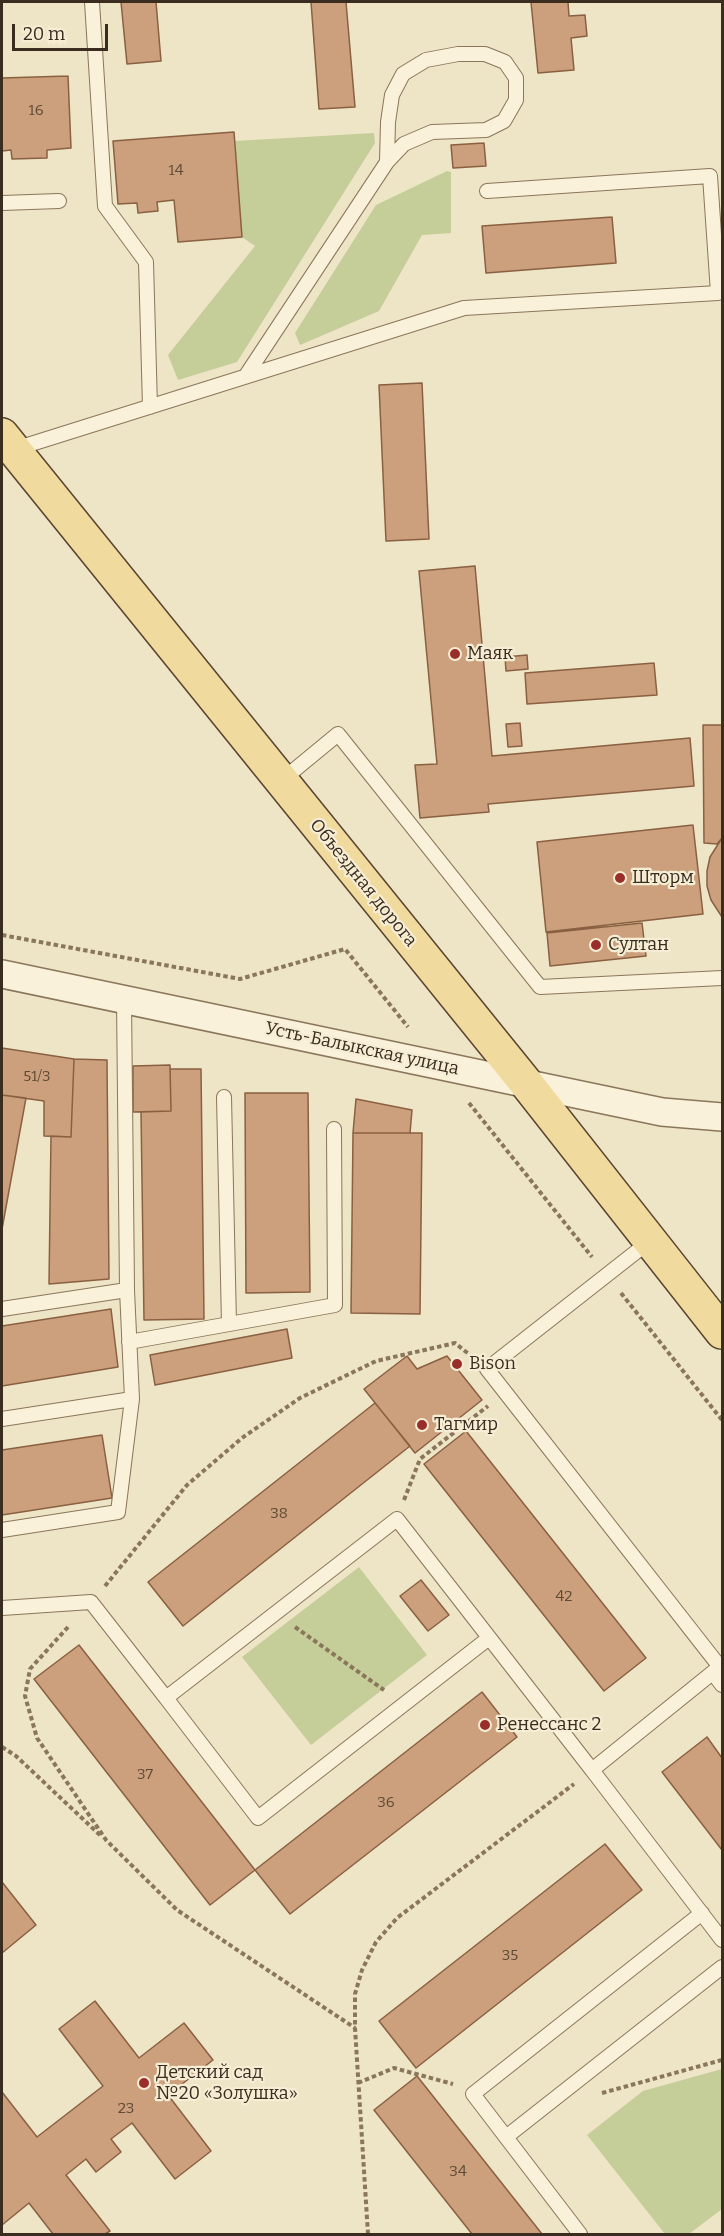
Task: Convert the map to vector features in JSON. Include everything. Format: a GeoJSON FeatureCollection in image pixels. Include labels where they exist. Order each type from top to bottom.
{"type":"FeatureCollection","features":[{"type":"Feature","properties":{"kind":"main road","name":"Объездная дорога"},"geometry":{"type":"LineString","coordinates":[[8,443],[526,1083],[723,1332]]}},
{"type":"Feature","properties":{"kind":"street","name":"Усть-Балыкская улица"},"geometry":{"type":"LineString","coordinates":[[2,974],[662,1112],[723,1117]]}},
{"type":"Feature","properties":{"kind":"lane"},"geometry":{"type":"LineString","coordinates":[[92,2],[105,206],[146,262],[150,407]]}},
{"type":"Feature","properties":{"kind":"lane"},"geometry":{"type":"LineString","coordinates":[[245,377],[387,162],[404,144],[432,132],[486,130],[504,121],[516,100],[516,78],[505,62],[485,54],[458,54],[426,60],[404,74],[392,95],[388,123],[387,162]]}},
{"type":"Feature","properties":{"kind":"lane"},"geometry":{"type":"LineString","coordinates":[[8,443],[150,407],[464,308],[718,293],[710,176],[487,191]]}},
{"type":"Feature","properties":{"kind":"lane"},"geometry":{"type":"LineString","coordinates":[[2,203],[59,201]]}},
{"type":"Feature","properties":{"kind":"lane"},"geometry":{"type":"LineString","coordinates":[[281,781],[338,734],[540,987],[723,978]]}},
{"type":"Feature","properties":{"kind":"lane"},"geometry":{"type":"LineString","coordinates":[[2,1530],[118,1512],[132,1399],[127,1290],[124,1000]]}},
{"type":"Feature","properties":{"kind":"lane"},"geometry":{"type":"LineString","coordinates":[[224,1097],[229,1324]]}},
{"type":"Feature","properties":{"kind":"lane"},"geometry":{"type":"LineString","coordinates":[[129,1342],[335,1305],[334,1129]]}},
{"type":"Feature","properties":{"kind":"lane"},"geometry":{"type":"LineString","coordinates":[[650,1241],[487,1369],[718,1668],[723,1685]]}},
{"type":"Feature","properties":{"kind":"lane"},"geometry":{"type":"LineString","coordinates":[[2,1309],[127,1290]]}},
{"type":"Feature","properties":{"kind":"lane"},"geometry":{"type":"LineString","coordinates":[[2,1419],[132,1399]]}},
{"type":"Feature","properties":{"kind":"lane"},"geometry":{"type":"LineString","coordinates":[[166,1698],[397,1519],[723,1940]]}},
{"type":"Feature","properties":{"kind":"lane"},"geometry":{"type":"LineString","coordinates":[[2,1608],[91,1602],[258,1818],[489,1638]]}},
{"type":"Feature","properties":{"kind":"lane"},"geometry":{"type":"LineString","coordinates":[[592,1770],[718,1668]]}},
{"type":"Feature","properties":{"kind":"lane"},"geometry":{"type":"LineString","coordinates":[[580,2235],[473,2094],[702,1913]]}},
{"type":"Feature","properties":{"kind":"lane"},"geometry":{"type":"LineString","coordinates":[[506,2137],[723,1967]]}},
{"type":"Feature","properties":{"kind":"path"},"geometry":{"type":"LineString","coordinates":[[2,935],[240,979],[345,949],[723,1420]]}},
{"type":"Feature","properties":{"kind":"path"},"geometry":{"type":"LineString","coordinates":[[106,1840],[37,1738],[25,1696],[30,1669],[91,1602],[187,1485],[242,1438],[300,1398],[376,1361],[455,1343],[487,1369]]}},
{"type":"Feature","properties":{"kind":"path"},"geometry":{"type":"LineString","coordinates":[[397,1519],[420,1460],[505,1392]]}},
{"type":"Feature","properties":{"kind":"path"},"geometry":{"type":"LineString","coordinates":[[276,1613],[404,1704]]}},
{"type":"Feature","properties":{"kind":"path"},"geometry":{"type":"LineString","coordinates":[[2,1747],[16,1756],[177,1910],[354,2028]]}},
{"type":"Feature","properties":{"kind":"path"},"geometry":{"type":"LineString","coordinates":[[368,2235],[354,2028],[355,1994],[362,1970],[376,1942],[397,1918],[592,1770]]}},
{"type":"Feature","properties":{"kind":"path"},"geometry":{"type":"LineString","coordinates":[[598,2093],[723,2060]]}},
{"type":"Feature","properties":{"kind":"green space"},"geometry":{"type":"Polygon","coordinates":[[[374,133],[375,143],[237,362],[178,380],[168,355],[255,246],[242,237],[235,141],[374,133]]]}},
{"type":"Feature","properties":{"kind":"green space"},"geometry":{"type":"Polygon","coordinates":[[[447,171],[451,172],[451,233],[422,235],[379,311],[300,345],[295,333],[376,205],[447,171]]]}},
{"type":"Feature","properties":{"kind":"green space"},"geometry":{"type":"Polygon","coordinates":[[[359,1567],[427,1655],[311,1745],[242,1657],[359,1567]]]}},
{"type":"Feature","properties":{"kind":"green space"},"geometry":{"type":"Polygon","coordinates":[[[722,2069],[722,2209],[689,2234],[665,2234],[587,2135],[643,2091],[722,2069]]]}},
{"type":"Feature","properties":{"kind":"building"},"geometry":{"type":"Polygon","coordinates":[[[121,2],[156,2],[161,61],[127,64],[121,2]]]}},
{"type":"Feature","properties":{"kind":"building"},"geometry":{"type":"Polygon","coordinates":[[[311,2],[346,2],[355,107],[319,109],[311,2]]]}},
{"type":"Feature","properties":{"kind":"building"},"geometry":{"type":"Polygon","coordinates":[[[531,2],[568,2],[569,16],[585,15],[587,36],[571,38],[574,70],[538,73],[531,2]]]}},
{"type":"Feature","properties":{"kind":"building"},"geometry":{"type":"Polygon","coordinates":[[[68,76],[71,148],[47,150],[47,158],[12,159],[11,150],[2,151],[2,78],[68,76]]]}},
{"type":"Feature","properties":{"kind":"building"},"geometry":{"type":"Polygon","coordinates":[[[234,132],[242,237],[178,242],[174,200],[157,202],[158,211],[138,213],[137,203],[118,204],[113,141],[234,132]]]}},
{"type":"Feature","properties":{"kind":"building"},"geometry":{"type":"Polygon","coordinates":[[[484,143],[486,166],[453,168],[451,145],[484,143]]]}},
{"type":"Feature","properties":{"kind":"building"},"geometry":{"type":"Polygon","coordinates":[[[612,217],[616,263],[486,273],[482,226],[612,217]]]}},
{"type":"Feature","properties":{"kind":"building"},"geometry":{"type":"Polygon","coordinates":[[[422,383],[429,539],[386,541],[379,385],[422,383]]]}},
{"type":"Feature","properties":{"kind":"building","name":"Маяк"},"geometry":{"type":"Polygon","coordinates":[[[475,566],[492,756],[690,738],[694,786],[488,804],[489,812],[420,818],[415,765],[437,764],[419,571],[475,566]]]}},
{"type":"Feature","properties":{"kind":"building"},"geometry":{"type":"Polygon","coordinates":[[[527,655],[528,669],[506,671],[505,657],[527,655]]]}},
{"type":"Feature","properties":{"kind":"building"},"geometry":{"type":"Polygon","coordinates":[[[654,663],[657,695],[527,704],[525,673],[654,663]]]}},
{"type":"Feature","properties":{"kind":"building"},"geometry":{"type":"Polygon","coordinates":[[[520,723],[522,746],[508,747],[506,724],[520,723]]]}},
{"type":"Feature","properties":{"kind":"building"},"geometry":{"type":"Polygon","coordinates":[[[703,725],[722,725],[722,838],[717,844],[704,843],[703,725]]]}},
{"type":"Feature","properties":{"kind":"building","name":"Шторм"},"geometry":{"type":"Polygon","coordinates":[[[693,825],[703,914],[546,932],[537,842],[693,825]]]}},
{"type":"Feature","properties":{"kind":"building"},"geometry":{"type":"Polygon","coordinates":[[[722,838],[722,917],[711,900],[707,886],[707,871],[710,857],[722,838]]]}},
{"type":"Feature","properties":{"kind":"building","name":"Султан"},"geometry":{"type":"Polygon","coordinates":[[[642,923],[646,956],[550,966],[547,933],[642,923]]]}},
{"type":"Feature","properties":{"kind":"building"},"geometry":{"type":"Polygon","coordinates":[[[2,1048],[74,1059],[71,1137],[44,1136],[44,1101],[2,1095],[2,1048]]]}},
{"type":"Feature","properties":{"kind":"building"},"geometry":{"type":"Polygon","coordinates":[[[74,1059],[107,1060],[109,1279],[49,1284],[51,1136],[71,1137],[74,1059]]]}},
{"type":"Feature","properties":{"kind":"building"},"geometry":{"type":"Polygon","coordinates":[[[170,1065],[171,1111],[133,1112],[133,1066],[170,1065]]]}},
{"type":"Feature","properties":{"kind":"building"},"geometry":{"type":"Polygon","coordinates":[[[170,1069],[201,1069],[204,1319],[144,1320],[141,1112],[171,1111],[170,1069]]]}},
{"type":"Feature","properties":{"kind":"building"},"geometry":{"type":"Polygon","coordinates":[[[245,1093],[308,1093],[310,1292],[246,1293],[245,1093]]]}},
{"type":"Feature","properties":{"kind":"building"},"geometry":{"type":"Polygon","coordinates":[[[2,1095],[26,1098],[2,1229],[2,1095]]]}},
{"type":"Feature","properties":{"kind":"building"},"geometry":{"type":"Polygon","coordinates":[[[356,1099],[412,1110],[410,1133],[353,1133],[356,1099]]]}},
{"type":"Feature","properties":{"kind":"building"},"geometry":{"type":"Polygon","coordinates":[[[353,1133],[422,1133],[420,1314],[351,1313],[353,1133]]]}},
{"type":"Feature","properties":{"kind":"building"},"geometry":{"type":"Polygon","coordinates":[[[111,1309],[118,1367],[2,1386],[2,1326],[111,1309]]]}},
{"type":"Feature","properties":{"kind":"building"},"geometry":{"type":"Polygon","coordinates":[[[287,1329],[292,1358],[155,1385],[150,1355],[287,1329]]]}},
{"type":"Feature","properties":{"kind":"building","name":"Тагмир"},"geometry":{"type":"Polygon","coordinates":[[[407,1356],[417,1369],[447,1356],[482,1400],[415,1453],[364,1389],[407,1356]]]}},
{"type":"Feature","properties":{"kind":"building"},"geometry":{"type":"Polygon","coordinates":[[[375,1403],[410,1446],[183,1626],[148,1582],[375,1403]]]}},
{"type":"Feature","properties":{"kind":"building"},"geometry":{"type":"Polygon","coordinates":[[[466,1431],[646,1658],[604,1691],[424,1464],[466,1431]]]}},
{"type":"Feature","properties":{"kind":"building"},"geometry":{"type":"Polygon","coordinates":[[[102,1435],[112,1498],[2,1515],[2,1450],[102,1435]]]}},
{"type":"Feature","properties":{"kind":"building"},"geometry":{"type":"Polygon","coordinates":[[[421,1580],[449,1615],[428,1631],[400,1596],[421,1580]]]}},
{"type":"Feature","properties":{"kind":"building"},"geometry":{"type":"Polygon","coordinates":[[[79,1645],[255,1870],[210,1905],[34,1679],[79,1645]]]}},
{"type":"Feature","properties":{"kind":"building"},"geometry":{"type":"Polygon","coordinates":[[[482,1692],[517,1737],[290,1914],[255,1870],[482,1692]]]}},
{"type":"Feature","properties":{"kind":"building"},"geometry":{"type":"Polygon","coordinates":[[[707,1737],[722,1758],[722,1850],[662,1772],[707,1737]]]}},
{"type":"Feature","properties":{"kind":"building"},"geometry":{"type":"Polygon","coordinates":[[[605,1844],[642,1890],[416,2068],[379,2021],[605,1844]]]}},
{"type":"Feature","properties":{"kind":"building"},"geometry":{"type":"Polygon","coordinates":[[[2,1882],[36,1925],[2,1953],[2,1882]]]}},
{"type":"Feature","properties":{"kind":"building"},"geometry":{"type":"Polygon","coordinates":[[[95,2001],[139,2058],[184,2023],[213,2060],[168,2095],[211,2151],[175,2179],[132,2123],[111,2139],[121,2152],[96,2172],[86,2159],[66,2175],[110,2231],[105,2234],[53,2234],[29,2203],[2,2225],[2,2092],[37,2137],[103,2086],[59,2029],[95,2001]]]}},
{"type":"Feature","properties":{"kind":"building"},"geometry":{"type":"Polygon","coordinates":[[[417,2076],[542,2234],[472,2234],[374,2110],[417,2076]]]}},
{"type":"Feature","properties":{"kind":"place","name":"Маяк"},"geometry":{"type":"Point","coordinates":[455,654]}},
{"type":"Feature","properties":{"kind":"place","name":"Шторм"},"geometry":{"type":"Point","coordinates":[620,878]}},
{"type":"Feature","properties":{"kind":"place","name":"Султан"},"geometry":{"type":"Point","coordinates":[596,945]}},
{"type":"Feature","properties":{"kind":"place","name":"Bison"},"geometry":{"type":"Point","coordinates":[457,1364]}},
{"type":"Feature","properties":{"kind":"place","name":"Тагмир"},"geometry":{"type":"Point","coordinates":[422,1425]}},
{"type":"Feature","properties":{"kind":"place","name":"Ренессанс 2"},"geometry":{"type":"Point","coordinates":[485,1725]}},
{"type":"Feature","properties":{"kind":"place","name":"Детский сад №20 «Золушка»"},"geometry":{"type":"Point","coordinates":[144,2083]}}]}
